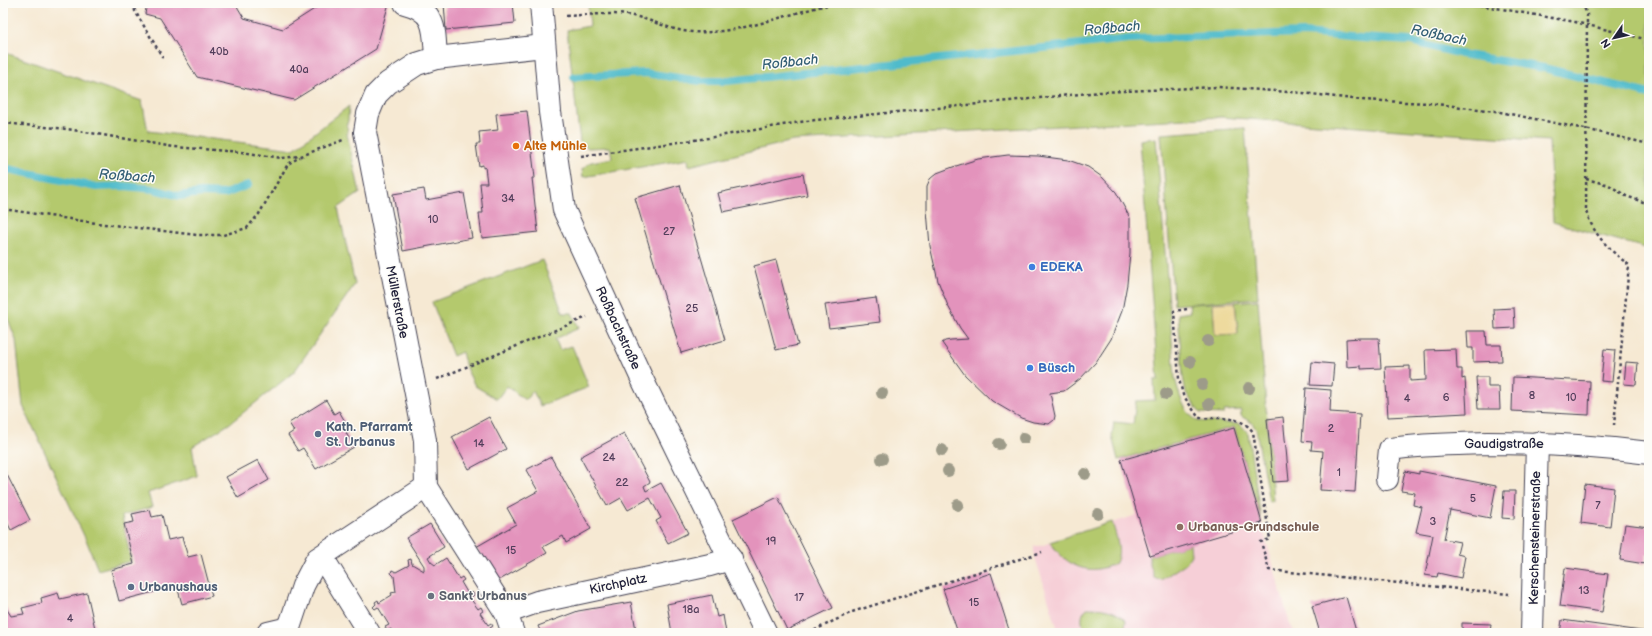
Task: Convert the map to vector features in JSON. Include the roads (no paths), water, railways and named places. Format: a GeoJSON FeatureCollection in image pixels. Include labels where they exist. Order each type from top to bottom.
{"type":"FeatureCollection","features":[{"type":"Feature","properties":{"kind":"street"},"geometry":{"type":"LineString","coordinates":[[405,3],[426,13],[433,23],[436,58]]}},
{"type":"Feature","properties":{"kind":"street","name":"Roßbachstraße"},"geometry":{"type":"LineString","coordinates":[[541,10],[556,159],[564,210],[642,379],[766,633]]}},
{"type":"Feature","properties":{"kind":"street","name":"Müllerstraße"},"geometry":{"type":"LineString","coordinates":[[426,487],[425,440],[365,132],[368,114],[376,95],[401,74],[417,64],[436,58],[544,46]]}},
{"type":"Feature","properties":{"kind":"street","name":"Gaudigstraße"},"geometry":{"type":"LineString","coordinates":[[1387,479],[1390,449],[1424,444],[1537,443],[1649,452]]}},
{"type":"Feature","properties":{"kind":"street","name":"Kerschensteinerstraße"},"geometry":{"type":"LineString","coordinates":[[1532,633],[1537,443]]}},
{"type":"Feature","properties":{"kind":"street"},"geometry":{"type":"LineString","coordinates":[[268,633],[290,631],[303,586],[317,560],[426,487]]}},
{"type":"Feature","properties":{"kind":"street","name":"Kirchplatz"},"geometry":{"type":"LineString","coordinates":[[426,487],[510,623],[537,602],[710,565],[731,559]]}},
{"type":"Feature","properties":{"kind":"street"},"geometry":{"type":"LineString","coordinates":[[322,557],[369,633]]}},
{"type":"Feature","properties":{"kind":"waterway","name":"Roßbach"},"geometry":{"type":"LineString","coordinates":[[574,77],[645,73],[700,81],[727,81],[1129,39],[1304,33],[1410,41],[1460,54],[1544,68],[1649,94]]}},
{"type":"Feature","properties":{"kind":"waterway","name":"Roßbach"},"geometry":{"type":"LineString","coordinates":[[3,168],[96,187],[125,186],[153,189],[179,196],[201,193],[225,194],[248,185]]}},
{"type":"Feature","properties":{"kind":"place","name":"Alte Mühle"},"geometry":{"type":"Point","coordinates":[516,146]}},
{"type":"Feature","properties":{"kind":"place","name":"EDEKA"},"geometry":{"type":"Point","coordinates":[1032,267]}},
{"type":"Feature","properties":{"kind":"place","name":"Büsch"},"geometry":{"type":"Point","coordinates":[1030,368]}},
{"type":"Feature","properties":{"kind":"place","name":"Kath. Pfarramt St. Urbanus"},"geometry":{"type":"Point","coordinates":[318,434]}},
{"type":"Feature","properties":{"kind":"place","name":"Urbanus-Grundschule"},"geometry":{"type":"Point","coordinates":[1180,527]}},
{"type":"Feature","properties":{"kind":"place","name":"Urbanushaus"},"geometry":{"type":"Point","coordinates":[131,587]}},
{"type":"Feature","properties":{"kind":"place","name":"Sankt Urbanus"},"geometry":{"type":"Point","coordinates":[431,596]}}]}
